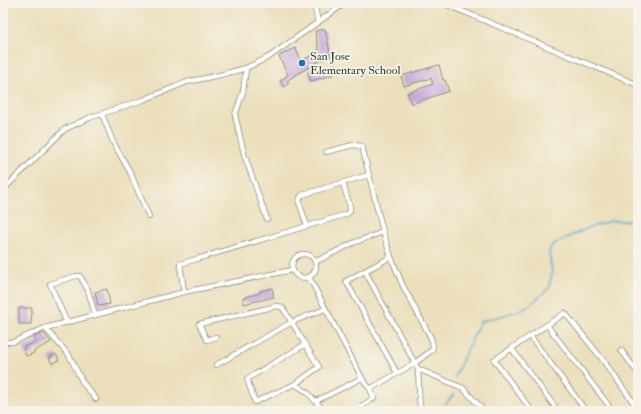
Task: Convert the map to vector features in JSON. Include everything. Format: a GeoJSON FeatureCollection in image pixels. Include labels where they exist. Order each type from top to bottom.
{"type":"FeatureCollection","features":[{"type":"Feature","properties":{"kind":"street"},"geometry":{"type":"LineString","coordinates":[[314,3],[318,23]]}},
{"type":"Feature","properties":{"kind":"street"},"geometry":{"type":"LineString","coordinates":[[3,190],[65,129],[187,82],[220,76],[246,68],[269,57],[345,3]]}},
{"type":"Feature","properties":{"kind":"street"},"geometry":{"type":"LineString","coordinates":[[443,3],[638,85]]}},
{"type":"Feature","properties":{"kind":"street"},"geometry":{"type":"LineString","coordinates":[[246,68],[243,92],[235,115],[244,154],[267,219]]}},
{"type":"Feature","properties":{"kind":"street"},"geometry":{"type":"LineString","coordinates":[[102,114],[113,142],[130,172],[149,217]]}},
{"type":"Feature","properties":{"kind":"street"},"geometry":{"type":"LineString","coordinates":[[326,152],[354,145],[362,146],[368,175],[391,257],[403,286],[431,338],[433,346],[432,350],[415,363],[370,389]]}},
{"type":"Feature","properties":{"kind":"street"},"geometry":{"type":"LineString","coordinates":[[307,226],[299,202],[302,195],[368,175]]}},
{"type":"Feature","properties":{"kind":"street"},"geometry":{"type":"LineString","coordinates":[[184,292],[180,264],[347,214],[350,211],[343,183]]}},
{"type":"Feature","properties":{"kind":"street"},"geometry":{"type":"LineString","coordinates":[[315,262],[353,243],[383,232]]}},
{"type":"Feature","properties":{"kind":"street"},"geometry":{"type":"LineString","coordinates":[[302,254],[310,256],[315,262],[316,266],[314,273],[308,277],[301,278],[292,270],[292,262],[294,258],[302,254]]}},
{"type":"Feature","properties":{"kind":"street"},"geometry":{"type":"LineString","coordinates":[[391,257],[346,281],[397,373]]}},
{"type":"Feature","properties":{"kind":"street"},"geometry":{"type":"LineString","coordinates":[[3,342],[13,342],[45,328],[184,292],[292,270]]}},
{"type":"Feature","properties":{"kind":"street"},"geometry":{"type":"LineString","coordinates":[[365,271],[418,369],[420,411]]}},
{"type":"Feature","properties":{"kind":"street"},"geometry":{"type":"LineString","coordinates":[[67,323],[50,284],[76,276],[80,276],[88,290],[95,315]]}},
{"type":"Feature","properties":{"kind":"street"},"geometry":{"type":"LineString","coordinates":[[308,277],[374,398],[354,411]]}},
{"type":"Feature","properties":{"kind":"street"},"geometry":{"type":"LineString","coordinates":[[216,337],[207,340],[199,324],[277,306],[282,307],[292,322],[304,345],[319,367],[295,384],[256,402],[247,379],[304,345]]}},
{"type":"Feature","properties":{"kind":"street"},"geometry":{"type":"LineString","coordinates":[[216,365],[292,322],[325,309]]}},
{"type":"Feature","properties":{"kind":"street"},"geometry":{"type":"LineString","coordinates":[[532,411],[494,360],[565,313],[603,360],[638,409]]}},
{"type":"Feature","properties":{"kind":"street"},"geometry":{"type":"LineString","coordinates":[[548,325],[614,411]]}},
{"type":"Feature","properties":{"kind":"street"},"geometry":{"type":"LineString","coordinates":[[45,328],[69,355],[87,389],[96,399]]}},
{"type":"Feature","properties":{"kind":"street"},"geometry":{"type":"LineString","coordinates":[[530,336],[586,411]]}},
{"type":"Feature","properties":{"kind":"street"},"geometry":{"type":"LineString","coordinates":[[512,349],[558,411]]}},
{"type":"Feature","properties":{"kind":"street"},"geometry":{"type":"LineString","coordinates":[[621,350],[638,373]]}},
{"type":"Feature","properties":{"kind":"street"},"geometry":{"type":"LineString","coordinates":[[418,369],[463,388],[484,411]]}},
{"type":"Feature","properties":{"kind":"street"},"geometry":{"type":"LineString","coordinates":[[316,401],[362,378]]}},
{"type":"Feature","properties":{"kind":"street"},"geometry":{"type":"LineString","coordinates":[[295,384],[308,393],[324,411]]}},
{"type":"Feature","properties":{"kind":"building"},"geometry":{"type":"Polygon","coordinates":[[[325,29],[331,57],[321,60],[294,76],[287,81],[289,83],[284,87],[280,81],[288,75],[279,56],[295,48],[302,61],[319,50],[315,31],[325,29]]]}},
{"type":"Feature","properties":{"kind":"building"},"geometry":{"type":"Polygon","coordinates":[[[439,65],[443,80],[445,80],[449,91],[411,104],[407,93],[433,84],[431,78],[404,86],[401,76],[439,65]]]}},
{"type":"Feature","properties":{"kind":"building"},"geometry":{"type":"Polygon","coordinates":[[[330,66],[333,75],[311,81],[308,72],[330,66]]]}},
{"type":"Feature","properties":{"kind":"building"},"geometry":{"type":"Polygon","coordinates":[[[272,288],[274,297],[244,304],[243,298],[272,288]]]}},
{"type":"Feature","properties":{"kind":"building"},"geometry":{"type":"Polygon","coordinates":[[[107,289],[110,304],[98,306],[95,292],[107,289]]]}},
{"type":"Feature","properties":{"kind":"building"},"geometry":{"type":"Polygon","coordinates":[[[19,308],[32,308],[31,324],[19,324],[19,308]]]}},
{"type":"Feature","properties":{"kind":"building"},"geometry":{"type":"Polygon","coordinates":[[[44,333],[51,342],[34,351],[34,353],[26,356],[23,347],[36,342],[34,337],[44,333]]]}},
{"type":"Feature","properties":{"kind":"building"},"geometry":{"type":"Polygon","coordinates":[[[56,354],[59,360],[52,364],[49,358],[56,354]]]}},
{"type":"Feature","properties":{"kind":"waterway"},"geometry":{"type":"LineString","coordinates":[[454,378],[480,322],[518,311],[531,304],[549,288],[552,272],[549,252],[552,245],[588,228],[610,221],[633,221],[638,224]]}},
{"type":"Feature","properties":{"kind":"waterway"},"geometry":{"type":"LineString","coordinates":[[440,411],[454,394]]}},
{"type":"Feature","properties":{"kind":"place","name":"San Jose Elementary School"},"geometry":{"type":"Point","coordinates":[302,63]}}]}
